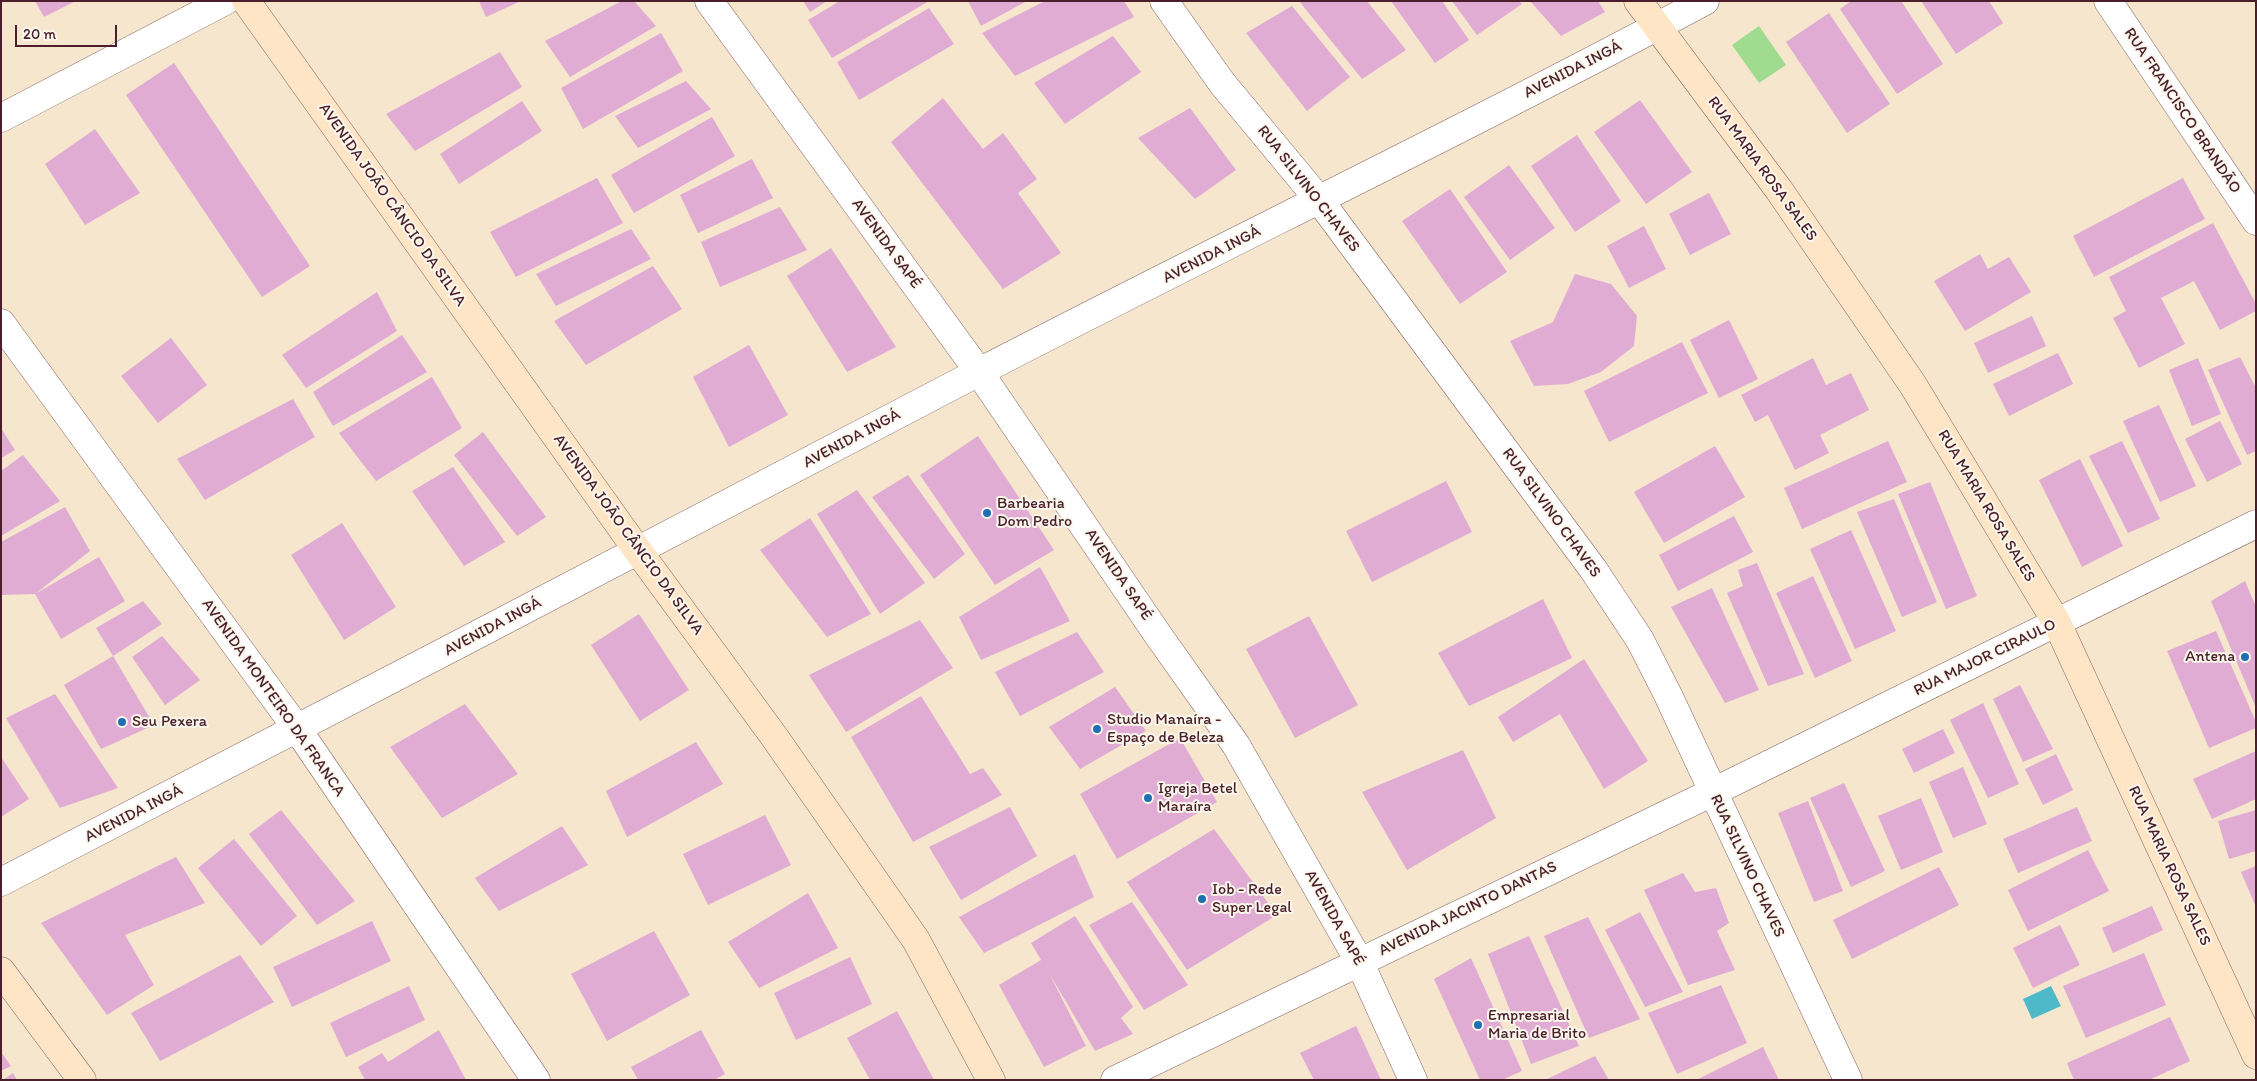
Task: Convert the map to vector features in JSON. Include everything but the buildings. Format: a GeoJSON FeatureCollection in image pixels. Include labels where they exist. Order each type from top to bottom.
{"type":"FeatureCollection","features":[{"type":"Feature","properties":{"kind":"main road","name":"AVENIDA JOÃO CÂNCIO DA SILVA"},"geometry":{"type":"LineString","coordinates":[[246,1],[638,551],[773,735],[916,940],[991,1080]]}},
{"type":"Feature","properties":{"kind":"main road","name":"RUA MARIA ROSA SALES"},"geometry":{"type":"LineString","coordinates":[[1638,1],[1779,190],[1913,385],[2057,623],[2256,1055]]}},
{"type":"Feature","properties":{"kind":"main road"},"geometry":{"type":"LineString","coordinates":[[1,971],[82,1080]]}},
{"type":"Feature","properties":{"kind":"street"},"geometry":{"type":"LineString","coordinates":[[1,118],[225,1]]}},
{"type":"Feature","properties":{"kind":"street","name":"AVENIDA SAPÉ"},"geometry":{"type":"LineString","coordinates":[[709,1],[980,372],[1158,636],[1236,745],[1359,961],[1413,1080]]}},
{"type":"Feature","properties":{"kind":"street","name":"RUA SILVINO CHAVES"},"geometry":{"type":"LineString","coordinates":[[1164,1],[1222,83],[1320,201],[1598,577],[1640,640],[1668,695],[1848,1080]]}},
{"type":"Feature","properties":{"kind":"street","name":"AVENIDA INGÁ"},"geometry":{"type":"LineString","coordinates":[[1,882],[298,730],[980,372],[1320,201],[1705,1]]}},
{"type":"Feature","properties":{"kind":"street","name":"RUA FRANCISCO BRANDÃO"},"geometry":{"type":"LineString","coordinates":[[2108,1],[2256,221]]}},
{"type":"Feature","properties":{"kind":"street","name":"AVENIDA MONTEIRO DA FRANCA"},"geometry":{"type":"LineString","coordinates":[[1,323],[298,730],[536,1080]]}},
{"type":"Feature","properties":{"kind":"street","name":"RUA MAJOR CIRAULO"},"geometry":{"type":"LineString","coordinates":[[1713,792],[2256,524]]}},
{"type":"Feature","properties":{"kind":"street","name":"AVENIDA JACINTO DANTAS"},"geometry":{"type":"LineString","coordinates":[[1115,1080],[1713,792]]}},
{"type":"Feature","properties":{"kind":"green space"},"geometry":{"type":"Polygon","coordinates":[[[1759,26],[1786,65],[1759,83],[1732,45],[1759,26]]]}},
{"type":"Feature","properties":{"kind":"water"},"geometry":{"type":"Polygon","coordinates":[[[2051,986],[2061,1006],[2032,1019],[2023,999],[2051,986]]]}},
{"type":"Feature","properties":{"kind":"place","name":"Barbearia Dom Pedro"},"geometry":{"type":"Point","coordinates":[987,513]}},
{"type":"Feature","properties":{"kind":"place","name":"Antena"},"geometry":{"type":"Point","coordinates":[2245,657]}},
{"type":"Feature","properties":{"kind":"place","name":"Seu Pexera"},"geometry":{"type":"Point","coordinates":[122,722]}},
{"type":"Feature","properties":{"kind":"place","name":"Studio Manaíra - Espaço de Beleza"},"geometry":{"type":"Point","coordinates":[1097,729]}},
{"type":"Feature","properties":{"kind":"place","name":"Igreja Betel Maraíra"},"geometry":{"type":"Point","coordinates":[1148,798]}},
{"type":"Feature","properties":{"kind":"place","name":"Iob - Rede Super Legal"},"geometry":{"type":"Point","coordinates":[1202,899]}},
{"type":"Feature","properties":{"kind":"place","name":"Empresarial Maria de Brito"},"geometry":{"type":"Point","coordinates":[1478,1025]}}]}
